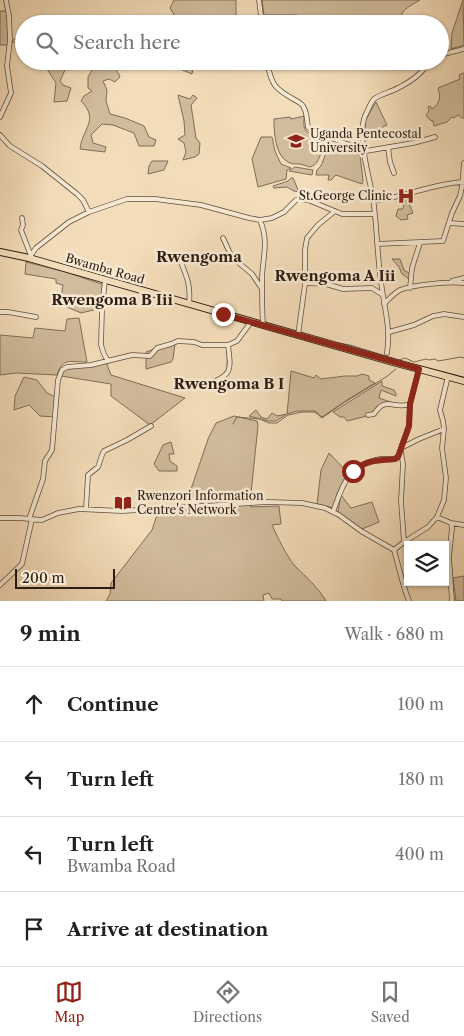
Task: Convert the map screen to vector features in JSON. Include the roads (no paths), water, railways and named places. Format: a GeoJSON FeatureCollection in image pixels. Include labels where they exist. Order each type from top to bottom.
{"type":"FeatureCollection","features":[{"type":"Feature","properties":{"kind":"main road","name":"Bwamba Road"},"geometry":{"type":"LineString","coordinates":[[0,252],[30,257],[251,322],[464,381]]}},
{"type":"Feature","properties":{"kind":"street"},"geometry":{"type":"LineString","coordinates":[[0,117],[11,93],[7,66],[10,40],[6,0]]}},
{"type":"Feature","properties":{"kind":"street"},"geometry":{"type":"LineString","coordinates":[[259,0],[261,15]]}},
{"type":"Feature","properties":{"kind":"street"},"geometry":{"type":"LineString","coordinates":[[449,53],[464,49]]}},
{"type":"Feature","properties":{"kind":"street"},"geometry":{"type":"LineString","coordinates":[[269,70],[276,88],[300,103],[304,108],[310,130],[327,137],[364,151],[414,143],[436,137]]}},
{"type":"Feature","properties":{"kind":"street"},"geometry":{"type":"LineString","coordinates":[[387,353],[389,332],[362,127],[372,100],[399,88],[425,70]]}},
{"type":"Feature","properties":{"kind":"street"},"geometry":{"type":"LineString","coordinates":[[0,134],[10,146],[42,166],[77,194],[89,212]]}},
{"type":"Feature","properties":{"kind":"street"},"geometry":{"type":"LineString","coordinates":[[388,147],[394,173]]}},
{"type":"Feature","properties":{"kind":"street"},"geometry":{"type":"LineString","coordinates":[[378,244],[443,241],[460,196],[464,163]]}},
{"type":"Feature","properties":{"kind":"street"},"geometry":{"type":"LineString","coordinates":[[373,201],[463,182]]}},
{"type":"Feature","properties":{"kind":"street"},"geometry":{"type":"LineString","coordinates":[[30,257],[36,248],[69,222],[89,212],[127,199],[155,199],[201,205],[260,220],[272,218],[284,212],[299,199],[308,200],[345,214],[374,214]]}},
{"type":"Feature","properties":{"kind":"street"},"geometry":{"type":"LineString","coordinates":[[298,335],[306,283],[305,249],[308,236],[335,211]]}},
{"type":"Feature","properties":{"kind":"street"},"geometry":{"type":"LineString","coordinates":[[22,218],[22,230],[30,257]]}},
{"type":"Feature","properties":{"kind":"street"},"geometry":{"type":"LineString","coordinates":[[260,220],[266,240],[262,289],[263,325]]}},
{"type":"Feature","properties":{"kind":"street"},"geometry":{"type":"LineString","coordinates":[[449,223],[464,224]]}},
{"type":"Feature","properties":{"kind":"street"},"geometry":{"type":"LineString","coordinates":[[223,238],[233,258],[252,274],[262,289]]}},
{"type":"Feature","properties":{"kind":"street"},"geometry":{"type":"LineString","coordinates":[[410,288],[412,268],[420,243]]}},
{"type":"Feature","properties":{"kind":"street"},"geometry":{"type":"LineString","coordinates":[[180,260],[189,283],[189,304]]}},
{"type":"Feature","properties":{"kind":"street"},"geometry":{"type":"LineString","coordinates":[[447,283],[464,278]]}},
{"type":"Feature","properties":{"kind":"street"},"geometry":{"type":"LineString","coordinates":[[106,280],[102,309],[101,346],[108,361]]}},
{"type":"Feature","properties":{"kind":"street"},"geometry":{"type":"LineString","coordinates":[[306,283],[326,284],[343,289],[372,288],[383,296]]}},
{"type":"Feature","properties":{"kind":"street"},"geometry":{"type":"LineString","coordinates":[[384,304],[400,290],[447,283],[464,283]]}},
{"type":"Feature","properties":{"kind":"street"},"geometry":{"type":"LineString","coordinates":[[0,312],[36,317]]}},
{"type":"Feature","properties":{"kind":"street"},"geometry":{"type":"LineString","coordinates":[[389,332],[414,325],[433,316],[444,314],[464,317]]}},
{"type":"Feature","properties":{"kind":"street"},"geometry":{"type":"LineString","coordinates":[[0,586],[22,562],[45,461],[52,450],[58,380],[62,370],[70,366],[91,365],[132,355],[150,356],[157,348],[178,341],[194,342],[202,345],[228,345],[237,341],[251,322]]}},
{"type":"Feature","properties":{"kind":"street"},"geometry":{"type":"LineString","coordinates":[[208,384],[226,376],[229,372],[228,345]]}},
{"type":"Feature","properties":{"kind":"street"},"geometry":{"type":"LineString","coordinates":[[334,512],[344,483],[353,471],[374,460],[395,459],[398,457],[410,421],[410,404],[419,369]]}},
{"type":"Feature","properties":{"kind":"street"},"geometry":{"type":"LineString","coordinates":[[406,541],[428,527],[437,517],[444,500],[446,485],[442,448],[444,421],[440,410],[448,376]]}},
{"type":"Feature","properties":{"kind":"street"},"geometry":{"type":"LineString","coordinates":[[368,416],[372,415],[382,405],[403,406],[410,404]]}},
{"type":"Feature","properties":{"kind":"street"},"geometry":{"type":"LineString","coordinates":[[86,509],[88,475],[99,465],[104,450],[127,440],[151,426]]}},
{"type":"Feature","properties":{"kind":"street"},"geometry":{"type":"LineString","coordinates":[[401,449],[444,429]]}},
{"type":"Feature","properties":{"kind":"street"},"geometry":{"type":"LineString","coordinates":[[394,550],[404,542],[401,501],[403,464],[401,449]]}},
{"type":"Feature","properties":{"kind":"street"},"geometry":{"type":"LineString","coordinates":[[0,518],[42,520],[58,514],[86,509],[122,511],[268,502],[311,504],[334,512],[361,531],[394,550],[409,601]]}},
{"type":"Feature","properties":{"kind":"street"},"geometry":{"type":"LineString","coordinates":[[437,517],[451,524],[464,525]]}},
{"type":"Feature","properties":{"kind":"street"},"geometry":{"type":"LineString","coordinates":[[451,524],[449,557],[452,601]]}},
{"type":"Feature","properties":{"kind":"waterway"},"geometry":{"type":"LineString","coordinates":[[301,333],[326,340]]}},
{"type":"Feature","properties":{"kind":"waterway"},"geometry":{"type":"LineString","coordinates":[[333,342],[350,345],[399,360],[405,358],[414,362],[426,359],[438,361],[464,358]]}},
{"type":"Feature","properties":{"kind":"waterway"},"geometry":{"type":"LineString","coordinates":[[233,424],[237,417],[277,423],[288,415],[302,412],[315,412],[322,418],[396,369]]}},
{"type":"Feature","properties":{"kind":"place","name":"Uganda Pentecostal University"},"geometry":{"type":"Point","coordinates":[296,141]}},
{"type":"Feature","properties":{"kind":"place","name":"St.George Clinic"},"geometry":{"type":"Point","coordinates":[406,196]}},
{"type":"Feature","properties":{"kind":"place","name":"Rwenzori Information Centre's Network"},"geometry":{"type":"Point","coordinates":[123,503]}},
{"type":"Feature","properties":{"kind":"district","name":"Rwengoma"},"geometry":{"type":"Point","coordinates":[199,257]}},
{"type":"Feature","properties":{"kind":"district","name":"Rwengoma A Iii"},"geometry":{"type":"Point","coordinates":[335,276]}},
{"type":"Feature","properties":{"kind":"district","name":"Rwengoma B Iii"},"geometry":{"type":"Point","coordinates":[112,300]}},
{"type":"Feature","properties":{"kind":"district","name":"Rwengoma B I"},"geometry":{"type":"Point","coordinates":[229,384]}}]}
